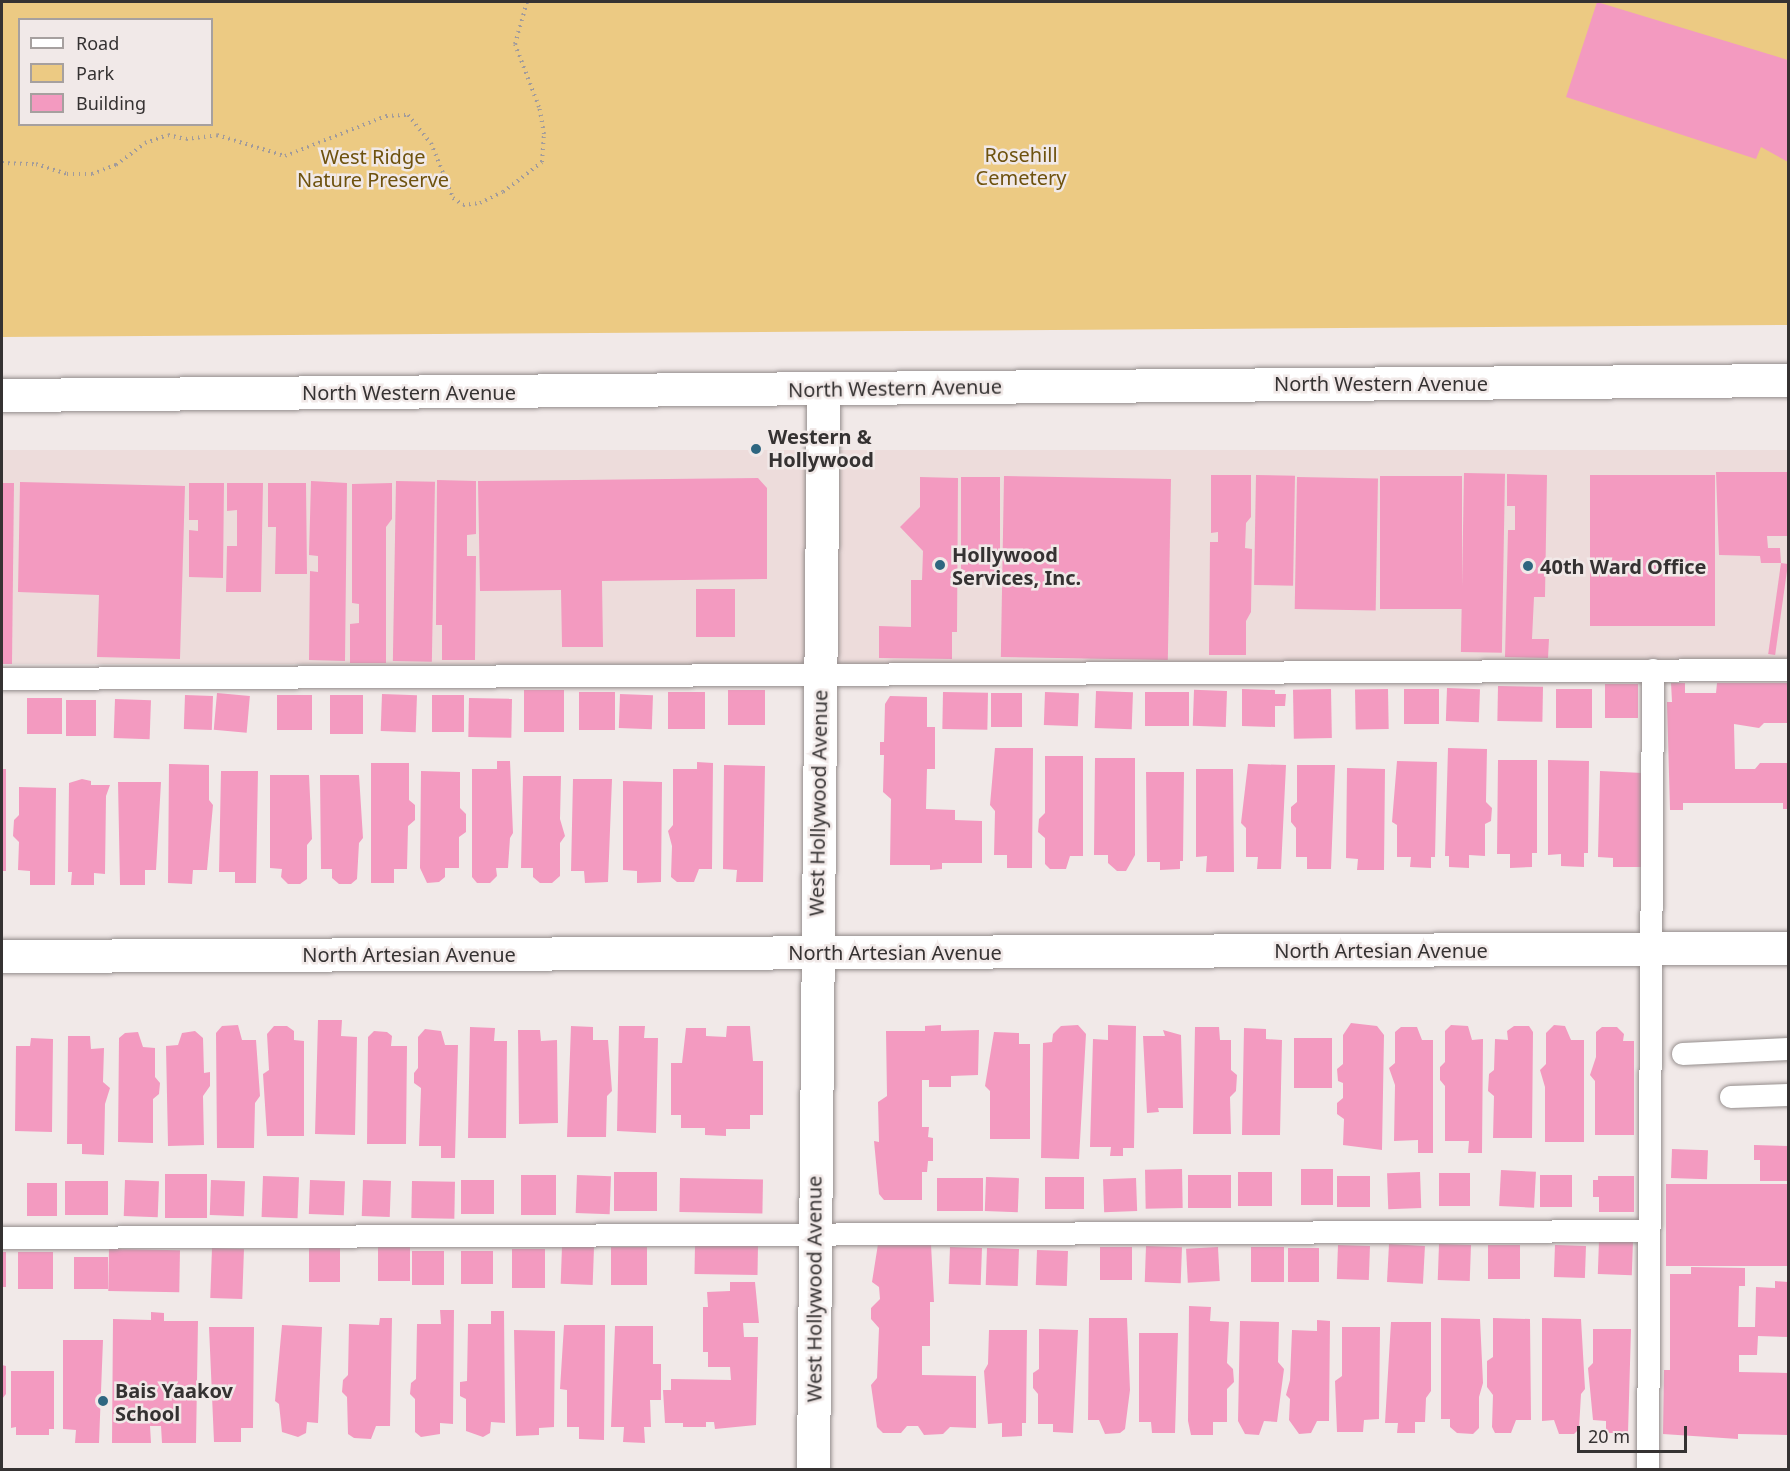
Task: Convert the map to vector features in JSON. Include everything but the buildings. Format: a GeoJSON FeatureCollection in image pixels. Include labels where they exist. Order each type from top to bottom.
{"type":"FeatureCollection","features":[{"type":"Feature","properties":{"kind":"street","name":"North Western Avenue"},"geometry":{"type":"LineString","coordinates":[[2,395],[1788,380]]}},
{"type":"Feature","properties":{"kind":"street","name":"West Hollywood Avenue"},"geometry":{"type":"LineString","coordinates":[[813,1470],[815,952],[823,388]]}},
{"type":"Feature","properties":{"kind":"street","name":"North Artesian Avenue"},"geometry":{"type":"LineString","coordinates":[[2,956],[1788,948]]}},
{"type":"Feature","properties":{"kind":"lane"},"geometry":{"type":"LineString","coordinates":[[1648,1470],[1653,670]]}},
{"type":"Feature","properties":{"kind":"lane"},"geometry":{"type":"LineString","coordinates":[[2,679],[1788,670]]}},
{"type":"Feature","properties":{"kind":"lane"},"geometry":{"type":"LineString","coordinates":[[1683,1054],[1788,1049]]}},
{"type":"Feature","properties":{"kind":"lane"},"geometry":{"type":"LineString","coordinates":[[1731,1097],[1788,1095]]}},
{"type":"Feature","properties":{"kind":"lane"},"geometry":{"type":"LineString","coordinates":[[2,1238],[1649,1231]]}},
{"type":"Feature","properties":{"kind":"path"},"geometry":{"type":"LineString","coordinates":[[2,163],[36,164],[67,174],[92,174],[116,165],[145,143],[168,135],[186,139],[217,135],[285,156],[386,116],[408,115],[431,143],[453,198],[463,205],[480,203],[503,192],[542,162],[544,134],[539,107],[515,44],[527,2]]}},
{"type":"Feature","properties":{"kind":"shaded area"},"geometry":{"type":"Polygon","coordinates":[[[2,450],[1788,450],[1788,664],[2,664],[2,450]]]}},
{"type":"Feature","properties":{"kind":"green space","name":"Rosehill Cemetery"},"geometry":{"type":"Polygon","coordinates":[[[2,2],[1788,2],[1788,325],[2,337],[2,2]]]}},
{"type":"Feature","properties":{"kind":"place","name":"Western & Hollywood"},"geometry":{"type":"Point","coordinates":[756,449]}},
{"type":"Feature","properties":{"kind":"place","name":"Hollywood Services, Inc."},"geometry":{"type":"Point","coordinates":[940,565]}},
{"type":"Feature","properties":{"kind":"place","name":"40th Ward Office"},"geometry":{"type":"Point","coordinates":[1528,566]}},
{"type":"Feature","properties":{"kind":"place","name":"Bais Yaakov School"},"geometry":{"type":"Point","coordinates":[103,1401]}},
{"type":"Feature","properties":{"kind":"park label","name":"West Ridge Nature Preserve"},"geometry":{"type":"Point","coordinates":[373,168]}}]}
